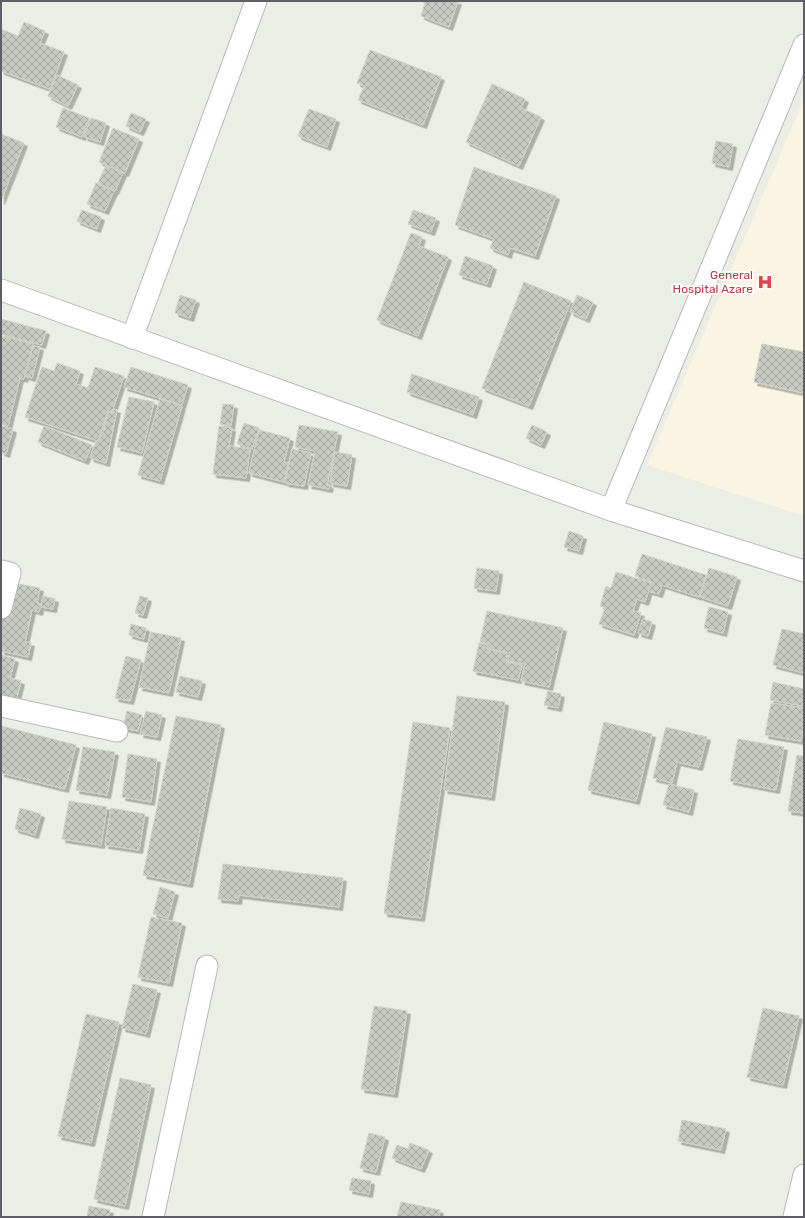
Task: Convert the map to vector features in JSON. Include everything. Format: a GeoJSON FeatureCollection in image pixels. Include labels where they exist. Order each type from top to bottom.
{"type":"FeatureCollection","features":[{"type":"Feature","properties":{"kind":"street"},"geometry":{"type":"LineString","coordinates":[[132,338],[256,1]]}},
{"type":"Feature","properties":{"kind":"street"},"geometry":{"type":"LineString","coordinates":[[611,510],[804,45]]}},
{"type":"Feature","properties":{"kind":"street"},"geometry":{"type":"LineString","coordinates":[[1,290],[611,510],[804,571]]}},
{"type":"Feature","properties":{"kind":"street"},"geometry":{"type":"LineString","coordinates":[[1,571],[10,573],[1,608]]}},
{"type":"Feature","properties":{"kind":"street"},"geometry":{"type":"LineString","coordinates":[[1,706],[117,731]]}},
{"type":"Feature","properties":{"kind":"street"},"geometry":{"type":"LineString","coordinates":[[153,1217],[207,966]]}},
{"type":"Feature","properties":{"kind":"street"},"geometry":{"type":"LineString","coordinates":[[794,1217],[804,1175]]}},
{"type":"Feature","properties":{"kind":"shaded area","name":"General Hospital Azare"},"geometry":{"type":"Polygon","coordinates":[[[804,99],[804,516],[647,465],[804,99]]]}},
{"type":"Feature","properties":{"kind":"building"},"geometry":{"type":"Polygon","coordinates":[[[421,1],[458,1],[449,27],[421,16],[425,3],[421,1]]]}},
{"type":"Feature","properties":{"kind":"building"},"geometry":{"type":"Polygon","coordinates":[[[24,22],[45,31],[40,43],[64,52],[50,89],[1,71],[1,29],[18,36],[24,22]]]}},
{"type":"Feature","properties":{"kind":"building"},"geometry":{"type":"Polygon","coordinates":[[[370,50],[441,77],[423,125],[358,100],[364,86],[357,83],[370,50]]]}},
{"type":"Feature","properties":{"kind":"building"},"geometry":{"type":"Polygon","coordinates":[[[57,75],[78,85],[68,106],[48,96],[57,75]]]}},
{"type":"Feature","properties":{"kind":"building"},"geometry":{"type":"Polygon","coordinates":[[[492,84],[525,99],[521,108],[541,117],[519,166],[466,142],[492,84]]]}},
{"type":"Feature","properties":{"kind":"building"},"geometry":{"type":"Polygon","coordinates":[[[63,108],[89,118],[82,137],[56,127],[63,108]]]}},
{"type":"Feature","properties":{"kind":"building"},"geometry":{"type":"Polygon","coordinates":[[[309,109],[336,119],[327,147],[298,136],[309,109]]]}},
{"type":"Feature","properties":{"kind":"building"},"geometry":{"type":"Polygon","coordinates":[[[131,113],[146,119],[140,132],[126,126],[131,113]]]}},
{"type":"Feature","properties":{"kind":"building"},"geometry":{"type":"Polygon","coordinates":[[[91,118],[106,123],[100,142],[84,137],[91,118]]]}},
{"type":"Feature","properties":{"kind":"building"},"geometry":{"type":"Polygon","coordinates":[[[113,128],[139,139],[125,173],[99,162],[113,128]]]}},
{"type":"Feature","properties":{"kind":"building"},"geometry":{"type":"Polygon","coordinates":[[[1,134],[24,143],[1,201],[1,134]]]}},
{"type":"Feature","properties":{"kind":"building"},"geometry":{"type":"Polygon","coordinates":[[[716,141],[733,144],[729,167],[712,163],[716,141]]]}},
{"type":"Feature","properties":{"kind":"building"},"geometry":{"type":"Polygon","coordinates":[[[106,165],[123,173],[115,191],[98,183],[106,165]]]}},
{"type":"Feature","properties":{"kind":"building"},"geometry":{"type":"Polygon","coordinates":[[[474,167],[556,196],[535,256],[510,248],[508,255],[490,248],[494,239],[455,225],[474,167]]]}},
{"type":"Feature","properties":{"kind":"building"},"geometry":{"type":"Polygon","coordinates":[[[96,183],[114,191],[105,211],[87,204],[96,183]]]}},
{"type":"Feature","properties":{"kind":"building"},"geometry":{"type":"Polygon","coordinates":[[[82,210],[101,217],[97,229],[77,221],[82,210]]]}},
{"type":"Feature","properties":{"kind":"building"},"geometry":{"type":"Polygon","coordinates":[[[413,210],[436,218],[431,232],[408,224],[413,210]]]}},
{"type":"Feature","properties":{"kind":"building"},"geometry":{"type":"Polygon","coordinates":[[[411,233],[422,237],[419,246],[448,257],[418,336],[377,320],[411,233]]]}},
{"type":"Feature","properties":{"kind":"building"},"geometry":{"type":"Polygon","coordinates":[[[465,256],[493,266],[487,284],[459,275],[465,256]]]}},
{"type":"Feature","properties":{"kind":"building"},"geometry":{"type":"Polygon","coordinates":[[[524,282],[571,301],[529,406],[482,388],[524,282]]]}},
{"type":"Feature","properties":{"kind":"building"},"geometry":{"type":"Polygon","coordinates":[[[180,295],[196,300],[190,318],[175,313],[180,295]]]}},
{"type":"Feature","properties":{"kind":"building"},"geometry":{"type":"Polygon","coordinates":[[[577,295],[593,302],[586,319],[570,312],[577,295]]]}},
{"type":"Feature","properties":{"kind":"building"},"geometry":{"type":"Polygon","coordinates":[[[1,319],[46,331],[42,345],[1,334],[1,319]]]}},
{"type":"Feature","properties":{"kind":"building"},"geometry":{"type":"Polygon","coordinates":[[[1,336],[33,344],[24,379],[20,378],[8,426],[1,424],[1,336]]]}},
{"type":"Feature","properties":{"kind":"building"},"geometry":{"type":"Polygon","coordinates":[[[762,344],[804,352],[804,393],[754,382],[762,344]]]}},
{"type":"Feature","properties":{"kind":"building"},"geometry":{"type":"Polygon","coordinates":[[[33,346],[40,347],[32,378],[25,376],[33,346]]]}},
{"type":"Feature","properties":{"kind":"building"},"geometry":{"type":"Polygon","coordinates":[[[57,363],[80,371],[76,384],[88,388],[95,367],[124,376],[112,412],[108,411],[98,441],[25,417],[42,367],[54,371],[57,363]]]}},
{"type":"Feature","properties":{"kind":"building"},"geometry":{"type":"Polygon","coordinates":[[[131,367],[188,385],[182,405],[124,387],[131,367]]]}},
{"type":"Feature","properties":{"kind":"building"},"geometry":{"type":"Polygon","coordinates":[[[412,374],[479,397],[473,415],[407,392],[412,374]]]}},
{"type":"Feature","properties":{"kind":"building"},"geometry":{"type":"Polygon","coordinates":[[[129,397],[154,402],[142,453],[117,447],[129,397]]]}},
{"type":"Feature","properties":{"kind":"building"},"geometry":{"type":"Polygon","coordinates":[[[160,399],[182,406],[160,481],[138,475],[160,399]]]}},
{"type":"Feature","properties":{"kind":"building"},"geometry":{"type":"Polygon","coordinates":[[[223,404],[234,405],[231,426],[220,424],[223,404]]]}},
{"type":"Feature","properties":{"kind":"building"},"geometry":{"type":"Polygon","coordinates":[[[114,409],[117,410],[106,463],[90,458],[96,441],[98,442],[101,434],[103,434],[108,412],[112,413],[114,409]]]}},
{"type":"Feature","properties":{"kind":"building"},"geometry":{"type":"Polygon","coordinates":[[[244,423],[259,428],[252,449],[237,444],[244,423]]]}},
{"type":"Feature","properties":{"kind":"building"},"geometry":{"type":"Polygon","coordinates":[[[299,425],[338,432],[327,485],[330,485],[329,489],[308,485],[315,451],[295,447],[299,425]]]}},
{"type":"Feature","properties":{"kind":"building"},"geometry":{"type":"Polygon","coordinates":[[[532,425],[547,432],[541,445],[526,438],[532,425]]]}},
{"type":"Feature","properties":{"kind":"building"},"geometry":{"type":"Polygon","coordinates":[[[1,426],[13,429],[6,454],[1,452],[1,426]]]}},
{"type":"Feature","properties":{"kind":"building"},"geometry":{"type":"Polygon","coordinates":[[[44,426],[92,445],[85,461],[38,442],[44,426]]]}},
{"type":"Feature","properties":{"kind":"building"},"geometry":{"type":"Polygon","coordinates":[[[219,426],[232,428],[229,446],[250,449],[246,478],[213,474],[219,426]]]}},
{"type":"Feature","properties":{"kind":"building"},"geometry":{"type":"Polygon","coordinates":[[[259,430],[290,438],[284,462],[288,463],[284,482],[249,473],[259,430]]]}},
{"type":"Feature","properties":{"kind":"building"},"geometry":{"type":"Polygon","coordinates":[[[292,449],[311,453],[304,486],[285,483],[292,449]]]}},
{"type":"Feature","properties":{"kind":"building"},"geometry":{"type":"Polygon","coordinates":[[[335,452],[352,455],[347,486],[330,483],[335,452]]]}},
{"type":"Feature","properties":{"kind":"building"},"geometry":{"type":"Polygon","coordinates":[[[569,531],[583,536],[579,551],[564,547],[569,531]]]}},
{"type":"Feature","properties":{"kind":"building"},"geometry":{"type":"Polygon","coordinates":[[[642,554],[706,575],[699,597],[662,585],[659,594],[648,591],[652,582],[635,576],[642,554]]]}},
{"type":"Feature","properties":{"kind":"building"},"geometry":{"type":"Polygon","coordinates":[[[477,568],[499,571],[496,591],[474,588],[477,568]]]}},
{"type":"Feature","properties":{"kind":"building"},"geometry":{"type":"Polygon","coordinates":[[[709,568],[737,577],[728,606],[700,597],[709,568]]]}},
{"type":"Feature","properties":{"kind":"building"},"geometry":{"type":"Polygon","coordinates":[[[616,572],[651,583],[645,602],[637,599],[633,611],[641,613],[634,635],[599,624],[605,608],[600,606],[606,586],[611,588],[616,572]]]}},
{"type":"Feature","properties":{"kind":"building"},"geometry":{"type":"Polygon","coordinates":[[[8,582],[40,588],[37,603],[41,604],[39,612],[32,610],[25,642],[31,643],[28,657],[1,651],[1,615],[8,582]]]}},
{"type":"Feature","properties":{"kind":"building"},"geometry":{"type":"Polygon","coordinates":[[[43,596],[55,599],[53,609],[41,607],[43,596]]]}},
{"type":"Feature","properties":{"kind":"building"},"geometry":{"type":"Polygon","coordinates":[[[140,596],[148,598],[143,615],[135,613],[140,596]]]}},
{"type":"Feature","properties":{"kind":"building"},"geometry":{"type":"Polygon","coordinates":[[[709,607],[728,612],[723,633],[704,628],[709,607]]]}},
{"type":"Feature","properties":{"kind":"building"},"geometry":{"type":"Polygon","coordinates":[[[487,611],[563,628],[549,687],[521,681],[525,664],[508,661],[510,653],[490,649],[491,644],[480,642],[487,611]]]}},
{"type":"Feature","properties":{"kind":"building"},"geometry":{"type":"Polygon","coordinates":[[[643,619],[652,622],[648,636],[638,633],[643,619]]]}},
{"type":"Feature","properties":{"kind":"building"},"geometry":{"type":"Polygon","coordinates":[[[131,624],[146,628],[144,639],[129,635],[131,624]]]}},
{"type":"Feature","properties":{"kind":"building"},"geometry":{"type":"Polygon","coordinates":[[[782,629],[804,634],[804,673],[773,665],[782,629]]]}},
{"type":"Feature","properties":{"kind":"building"},"geometry":{"type":"Polygon","coordinates":[[[151,632],[181,638],[169,693],[139,687],[151,632]]]}},
{"type":"Feature","properties":{"kind":"building"},"geometry":{"type":"Polygon","coordinates":[[[479,643],[488,645],[487,649],[507,654],[506,662],[522,665],[518,680],[473,671],[479,643]]]}},
{"type":"Feature","properties":{"kind":"building"},"geometry":{"type":"Polygon","coordinates":[[[1,655],[15,659],[10,678],[21,681],[16,701],[1,697],[1,655]]]}},
{"type":"Feature","properties":{"kind":"building"},"geometry":{"type":"Polygon","coordinates":[[[126,656],[141,660],[130,701],[115,698],[126,656]]]}},
{"type":"Feature","properties":{"kind":"building"},"geometry":{"type":"Polygon","coordinates":[[[180,676],[202,681],[198,697],[176,692],[180,676]]]}},
{"type":"Feature","properties":{"kind":"building"},"geometry":{"type":"Polygon","coordinates":[[[773,682],[804,689],[804,706],[770,700],[773,682]]]}},
{"type":"Feature","properties":{"kind":"building"},"geometry":{"type":"Polygon","coordinates":[[[548,691],[561,694],[558,708],[544,705],[548,691]]]}},
{"type":"Feature","properties":{"kind":"building"},"geometry":{"type":"Polygon","coordinates":[[[457,696],[505,702],[491,797],[444,790],[457,696]]]}},
{"type":"Feature","properties":{"kind":"building"},"geometry":{"type":"Polygon","coordinates":[[[771,703],[804,708],[804,725],[801,741],[765,735],[771,703]]]}},
{"type":"Feature","properties":{"kind":"building"},"geometry":{"type":"Polygon","coordinates":[[[127,711],[142,715],[138,731],[123,728],[127,711]]]}},
{"type":"Feature","properties":{"kind":"building"},"geometry":{"type":"Polygon","coordinates":[[[146,711],[162,715],[157,737],[140,734],[146,711]]]}},
{"type":"Feature","properties":{"kind":"building"},"geometry":{"type":"Polygon","coordinates":[[[176,716],[221,725],[189,884],[143,875],[176,716]]]}},
{"type":"Feature","properties":{"kind":"building"},"geometry":{"type":"Polygon","coordinates":[[[413,722],[450,728],[421,918],[384,913],[413,722]]]}},
{"type":"Feature","properties":{"kind":"building"},"geometry":{"type":"Polygon","coordinates":[[[604,722],[652,734],[636,801],[588,790],[604,722]]]}},
{"type":"Feature","properties":{"kind":"building"},"geometry":{"type":"Polygon","coordinates":[[[1,726],[76,745],[65,789],[1,773],[1,726]]]}},
{"type":"Feature","properties":{"kind":"building"},"geometry":{"type":"Polygon","coordinates":[[[666,727],[707,737],[699,767],[677,762],[672,783],[653,778],[666,727]]]}},
{"type":"Feature","properties":{"kind":"building"},"geometry":{"type":"Polygon","coordinates":[[[738,739],[784,747],[776,790],[730,781],[738,739]]]}},
{"type":"Feature","properties":{"kind":"building"},"geometry":{"type":"Polygon","coordinates":[[[83,747],[115,752],[107,795],[76,790],[83,747]]]}},
{"type":"Feature","properties":{"kind":"building"},"geometry":{"type":"Polygon","coordinates":[[[128,754],[157,759],[151,802],[122,797],[128,754]]]}},
{"type":"Feature","properties":{"kind":"building"},"geometry":{"type":"Polygon","coordinates":[[[797,755],[804,756],[804,813],[788,811],[797,755]]]}},
{"type":"Feature","properties":{"kind":"building"},"geometry":{"type":"Polygon","coordinates":[[[669,784],[694,790],[689,812],[663,805],[669,784]]]}},
{"type":"Feature","properties":{"kind":"building"},"geometry":{"type":"Polygon","coordinates":[[[69,801],[107,807],[101,845],[62,839],[69,801]]]}},
{"type":"Feature","properties":{"kind":"building"},"geometry":{"type":"Polygon","coordinates":[[[20,808],[41,814],[35,835],[15,829],[20,808]]]}},
{"type":"Feature","properties":{"kind":"building"},"geometry":{"type":"Polygon","coordinates":[[[111,808],[145,814],[139,850],[105,845],[111,808]]]}},
{"type":"Feature","properties":{"kind":"building"},"geometry":{"type":"Polygon","coordinates":[[[223,864],[343,878],[339,907],[239,895],[238,901],[218,899],[223,864]]]}},
{"type":"Feature","properties":{"kind":"building"},"geometry":{"type":"Polygon","coordinates":[[[160,887],[175,892],[168,918],[153,914],[160,887]]]}},
{"type":"Feature","properties":{"kind":"building"},"geometry":{"type":"Polygon","coordinates":[[[151,917],[182,923],[169,983],[138,977],[151,917]]]}},
{"type":"Feature","properties":{"kind":"building"},"geometry":{"type":"Polygon","coordinates":[[[133,984],[157,990],[146,1034],[122,1028],[133,984]]]}},
{"type":"Feature","properties":{"kind":"building"},"geometry":{"type":"Polygon","coordinates":[[[374,1006],[407,1011],[394,1094],[361,1089],[374,1006]]]}},
{"type":"Feature","properties":{"kind":"building"},"geometry":{"type":"Polygon","coordinates":[[[763,1008],[799,1016],[783,1085],[747,1077],[763,1008]]]}},
{"type":"Feature","properties":{"kind":"building"},"geometry":{"type":"Polygon","coordinates":[[[86,1014],[119,1022],[91,1143],[58,1136],[86,1014]]]}},
{"type":"Feature","properties":{"kind":"building"},"geometry":{"type":"Polygon","coordinates":[[[120,1078],[151,1085],[125,1206],[94,1199],[120,1078]]]}},
{"type":"Feature","properties":{"kind":"building"},"geometry":{"type":"Polygon","coordinates":[[[682,1120],[726,1129],[721,1150],[678,1141],[682,1120]]]}},
{"type":"Feature","properties":{"kind":"building"},"geometry":{"type":"Polygon","coordinates":[[[369,1133],[385,1137],[376,1172],[360,1168],[369,1133]]]}},
{"type":"Feature","properties":{"kind":"building"},"geometry":{"type":"Polygon","coordinates":[[[410,1143],[429,1150],[421,1169],[392,1158],[397,1145],[408,1149],[410,1143]]]}},
{"type":"Feature","properties":{"kind":"building"},"geometry":{"type":"Polygon","coordinates":[[[352,1178],[371,1181],[369,1194],[349,1190],[352,1178]]]}},
{"type":"Feature","properties":{"kind":"building"},"geometry":{"type":"Polygon","coordinates":[[[401,1202],[440,1210],[439,1217],[397,1217],[401,1202]]]}},
{"type":"Feature","properties":{"kind":"building"},"geometry":{"type":"Polygon","coordinates":[[[89,1206],[110,1210],[108,1217],[87,1217],[89,1206]]]}},
{"type":"Feature","properties":{"kind":"place","name":"General Hospital Azare"},"geometry":{"type":"Point","coordinates":[765,282]}}]}
